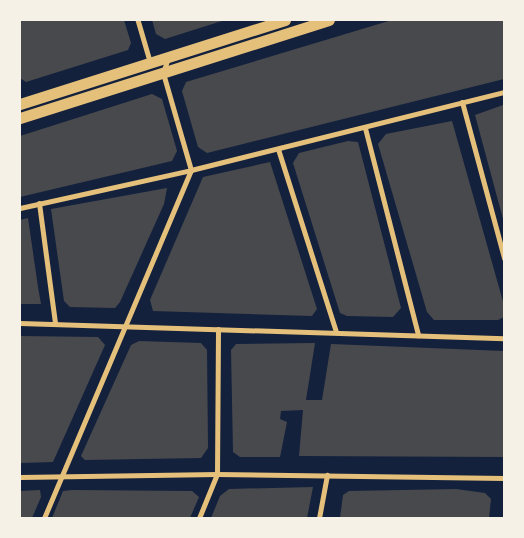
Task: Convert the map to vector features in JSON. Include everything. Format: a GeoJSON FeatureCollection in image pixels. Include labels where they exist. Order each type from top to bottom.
{"type":"FeatureCollection","features":[{"type":"Feature","properties":{"kind":"main road"},"geometry":{"type":"LineString","coordinates":[[20,104],[285,20]]}},
{"type":"Feature","properties":{"kind":"main road"},"geometry":{"type":"LineString","coordinates":[[20,118],[329,20]]}},
{"type":"Feature","properties":{"kind":"street"},"geometry":{"type":"LineString","coordinates":[[138,20],[150,63]]}},
{"type":"Feature","properties":{"kind":"street"},"geometry":{"type":"LineString","coordinates":[[44,518],[191,170],[163,72],[169,56]]}},
{"type":"Feature","properties":{"kind":"street"},"geometry":{"type":"LineString","coordinates":[[20,208],[191,170],[504,92]]}},
{"type":"Feature","properties":{"kind":"street"},"geometry":{"type":"LineString","coordinates":[[462,102],[504,258]]}},
{"type":"Feature","properties":{"kind":"street"},"geometry":{"type":"LineString","coordinates":[[365,128],[418,335]]}},
{"type":"Feature","properties":{"kind":"street"},"geometry":{"type":"LineString","coordinates":[[278,149],[336,332]]}},
{"type":"Feature","properties":{"kind":"street"},"geometry":{"type":"LineString","coordinates":[[40,203],[55,323]]}},
{"type":"Feature","properties":{"kind":"street"},"geometry":{"type":"LineString","coordinates":[[20,322],[124,327],[504,338]]}},
{"type":"Feature","properties":{"kind":"street"},"geometry":{"type":"LineString","coordinates":[[199,518],[217,474],[218,329]]}},
{"type":"Feature","properties":{"kind":"street"},"geometry":{"type":"LineString","coordinates":[[20,477],[217,474],[504,478]]}},
{"type":"Feature","properties":{"kind":"street"},"geometry":{"type":"LineString","coordinates":[[319,518],[327,475]]}},
{"type":"Feature","properties":{"kind":"building"},"geometry":{"type":"Polygon","coordinates":[[[20,20],[124,20],[131,43],[128,50],[26,82],[20,78],[20,20]]]}},
{"type":"Feature","properties":{"kind":"building"},"geometry":{"type":"Polygon","coordinates":[[[152,20],[225,20],[165,39],[156,34],[152,20]]]}},
{"type":"Feature","properties":{"kind":"building"},"geometry":{"type":"Polygon","coordinates":[[[392,20],[504,20],[504,79],[207,153],[198,147],[182,91],[186,82],[392,20]]]}},
{"type":"Feature","properties":{"kind":"building"},"geometry":{"type":"Polygon","coordinates":[[[152,94],[162,99],[177,151],[172,161],[20,197],[20,136],[152,94]]]}},
{"type":"Feature","properties":{"kind":"building"},"geometry":{"type":"Polygon","coordinates":[[[503,105],[504,110],[503,219],[475,115],[503,105]]]}},
{"type":"Feature","properties":{"kind":"building"},"geometry":{"type":"Polygon","coordinates":[[[452,121],[504,305],[504,317],[498,320],[434,320],[427,312],[378,144],[386,134],[452,121]]]}},
{"type":"Feature","properties":{"kind":"building"},"geometry":{"type":"Polygon","coordinates":[[[348,141],[358,142],[401,308],[393,317],[347,316],[340,313],[293,163],[299,153],[348,141]]]}},
{"type":"Feature","properties":{"kind":"building"},"geometry":{"type":"Polygon","coordinates":[[[270,162],[317,309],[312,316],[153,311],[150,300],[203,177],[270,162]]]}},
{"type":"Feature","properties":{"kind":"building"},"geometry":{"type":"Polygon","coordinates":[[[167,188],[164,204],[120,302],[115,308],[70,307],[64,301],[51,209],[167,188]]]}},
{"type":"Feature","properties":{"kind":"building"},"geometry":{"type":"Polygon","coordinates":[[[28,218],[41,304],[20,304],[20,220],[28,218]]]}},
{"type":"Feature","properties":{"kind":"building"},"geometry":{"type":"Polygon","coordinates":[[[20,336],[98,337],[105,345],[53,462],[20,463],[20,336]]]}},
{"type":"Feature","properties":{"kind":"building"},"geometry":{"type":"Polygon","coordinates":[[[139,341],[201,343],[207,350],[208,448],[201,458],[85,460],[81,456],[131,345],[139,341]]]}},
{"type":"Feature","properties":{"kind":"building"},"geometry":{"type":"Polygon","coordinates":[[[315,343],[306,400],[322,400],[331,344],[504,351],[504,457],[299,456],[303,410],[281,411],[280,419],[287,422],[280,457],[240,457],[233,452],[231,350],[236,344],[315,343]]]}},
{"type":"Feature","properties":{"kind":"building"},"geometry":{"type":"Polygon","coordinates":[[[313,487],[307,518],[211,518],[220,496],[229,489],[313,487]]]}},
{"type":"Feature","properties":{"kind":"building"},"geometry":{"type":"Polygon","coordinates":[[[456,489],[485,493],[491,499],[489,518],[340,518],[343,495],[349,491],[456,489]]]}},
{"type":"Feature","properties":{"kind":"building"},"geometry":{"type":"Polygon","coordinates":[[[40,490],[41,497],[32,518],[20,518],[20,491],[40,490]]]}},
{"type":"Feature","properties":{"kind":"building"},"geometry":{"type":"Polygon","coordinates":[[[63,491],[192,491],[199,497],[190,518],[52,518],[63,491]]]}}]}
